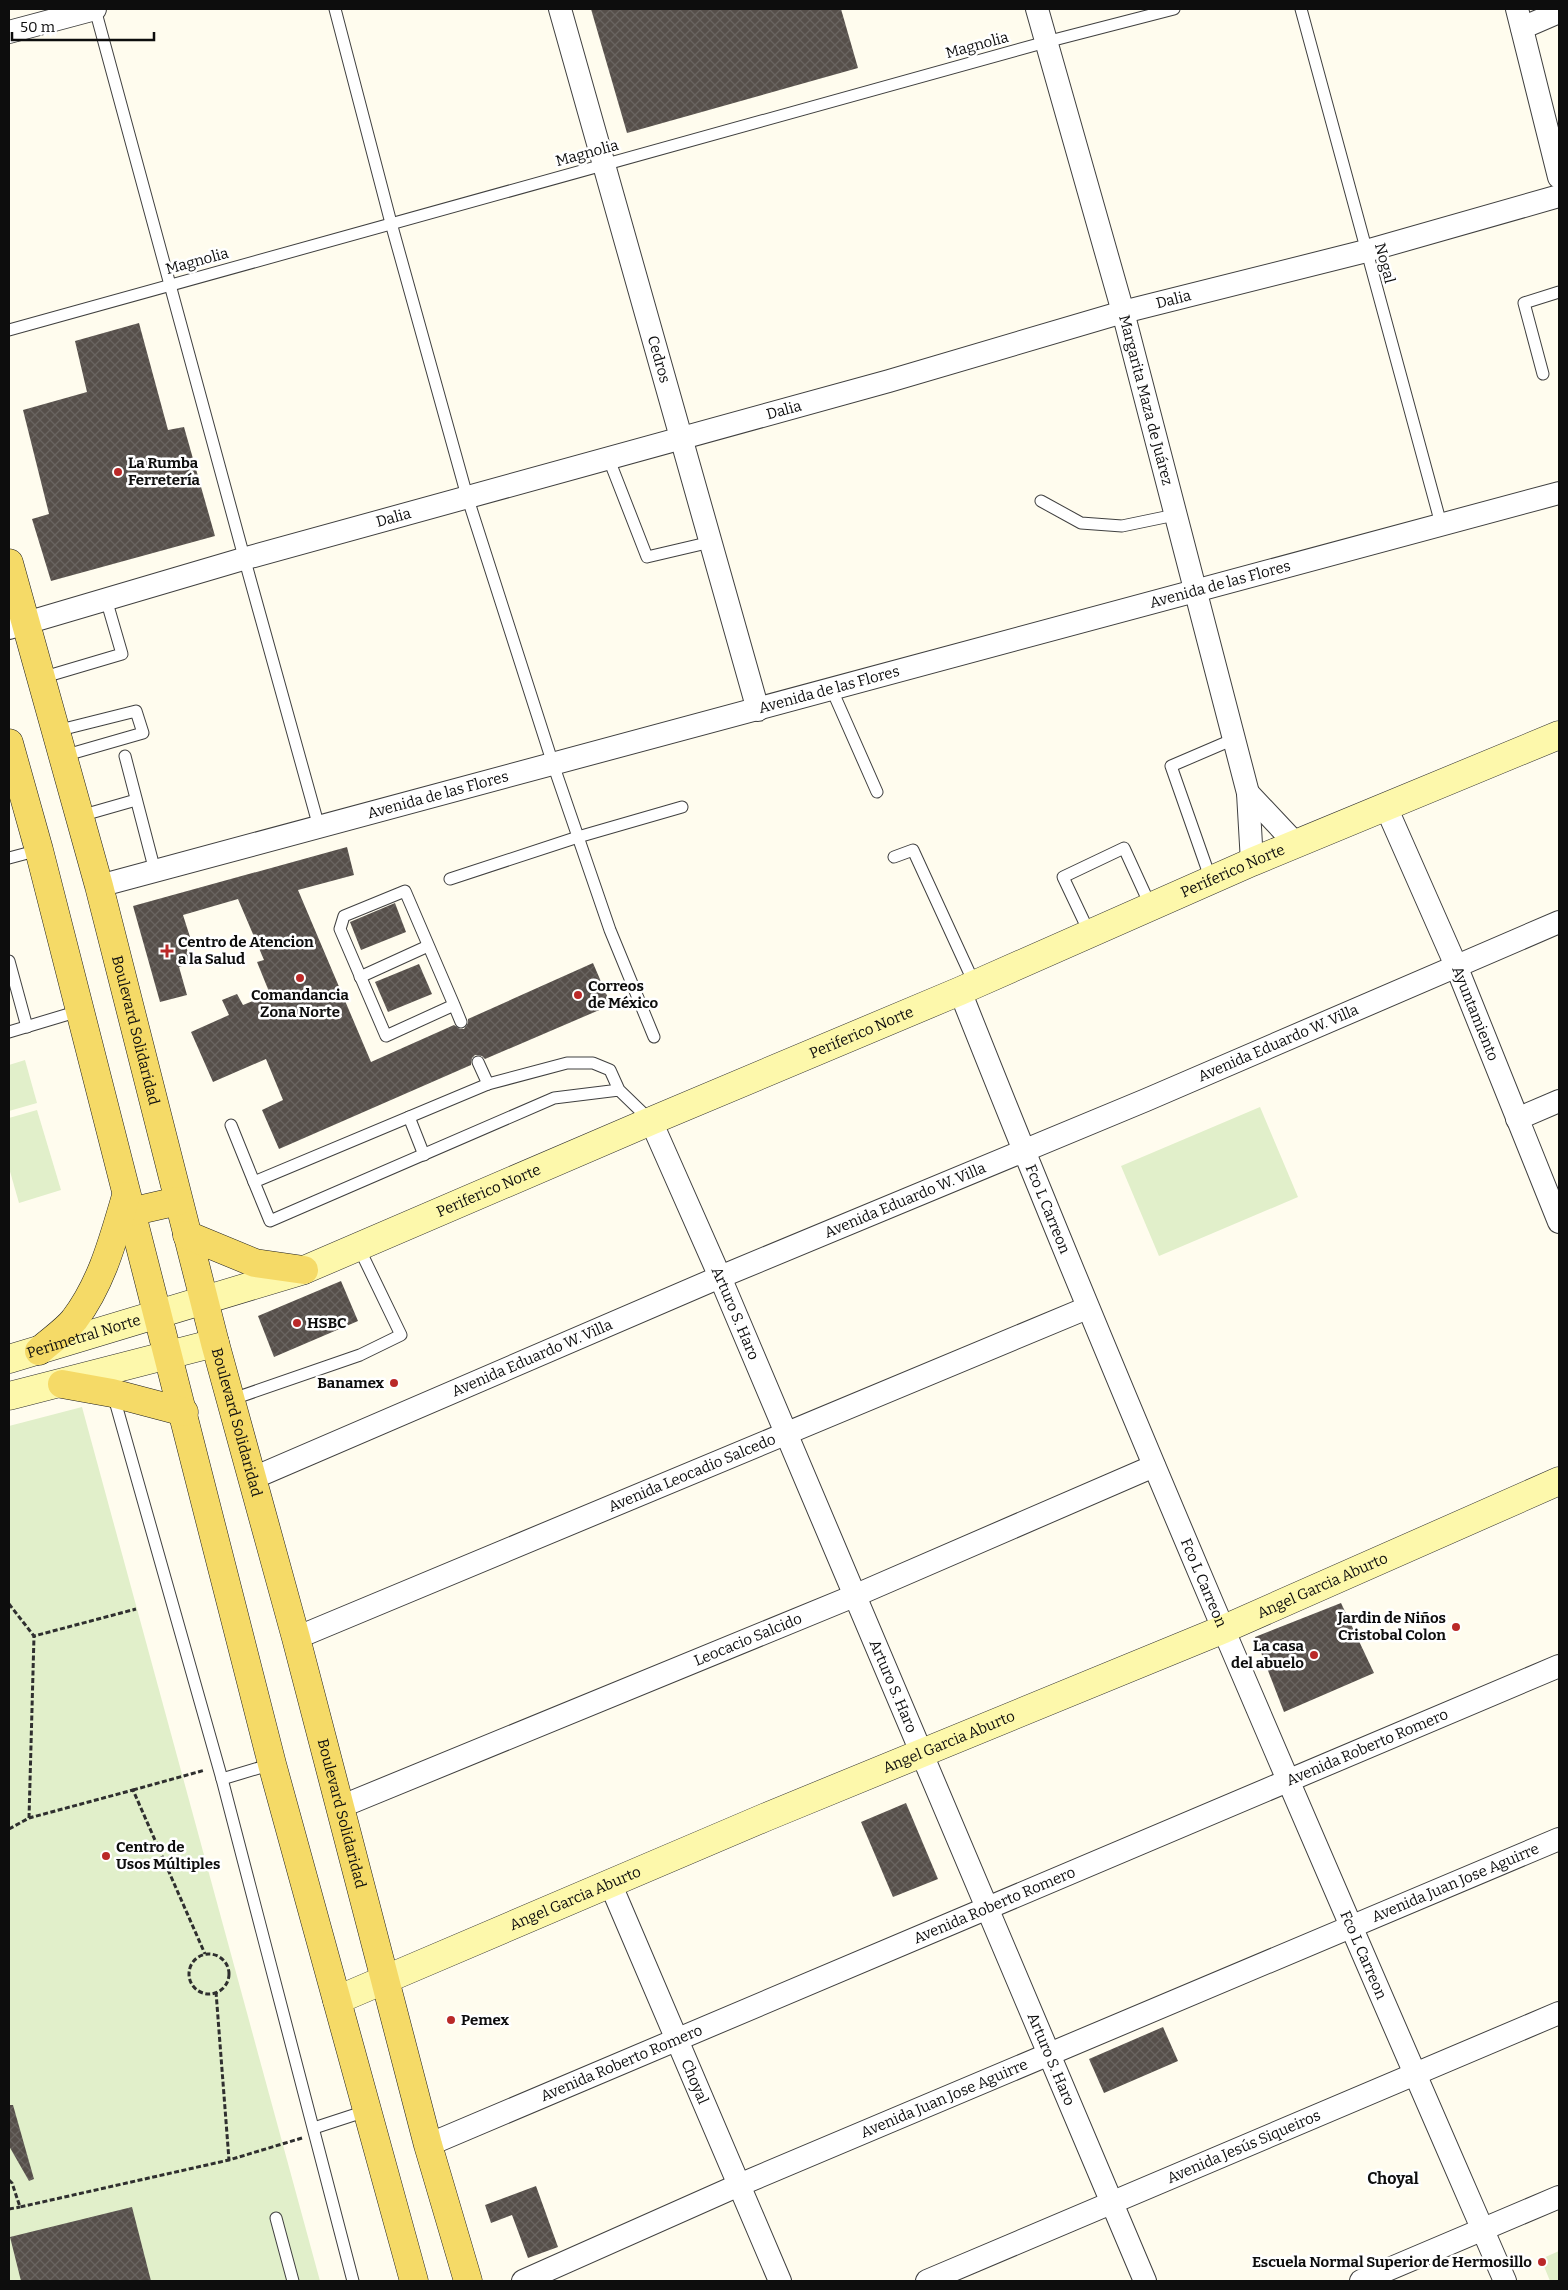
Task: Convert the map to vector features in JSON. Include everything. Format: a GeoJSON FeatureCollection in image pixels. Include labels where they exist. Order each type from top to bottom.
{"type":"FeatureCollection","features":[{"type":"Feature","properties":{"kind":"main road","name":"Boulevard Solidaridad"},"geometry":{"type":"LineString","coordinates":[[9,563],[17,626],[41,678],[100,886],[214,1343],[296,1638],[428,2145],[468,2281]]}},
{"type":"Feature","properties":{"kind":"main road"},"geometry":{"type":"LineString","coordinates":[[9,743],[16,794],[39,850],[128,1203],[184,1412],[272,1764],[414,2281]]}},
{"type":"Feature","properties":{"kind":"main road"},"geometry":{"type":"LineString","coordinates":[[128,1203],[178,1201]]}},
{"type":"Feature","properties":{"kind":"main road"},"geometry":{"type":"LineString","coordinates":[[39,1351],[73,1321],[96,1285],[110,1254],[128,1203]]}},
{"type":"Feature","properties":{"kind":"main road"},"geometry":{"type":"LineString","coordinates":[[187,1235],[255,1263],[304,1270]]}},
{"type":"Feature","properties":{"kind":"main road"},"geometry":{"type":"LineString","coordinates":[[62,1384],[112,1393],[184,1412]]}},
{"type":"Feature","properties":{"kind":"street"},"geometry":{"type":"LineString","coordinates":[[9,32],[95,9]]}},
{"type":"Feature","properties":{"kind":"street","name":"Cedros"},"geometry":{"type":"LineString","coordinates":[[560,9],[758,710]]}},
{"type":"Feature","properties":{"kind":"street","name":"Margarita Maza de Juárez"},"geometry":{"type":"LineString","coordinates":[[1037,9],[1123,312],[1248,793],[1252,862]]}},
{"type":"Feature","properties":{"kind":"street"},"geometry":{"type":"LineString","coordinates":[[1559,12],[1520,18],[1559,177]]}},
{"type":"Feature","properties":{"kind":"street","name":"Dalia"},"geometry":{"type":"LineString","coordinates":[[17,626],[243,559],[889,381],[1123,312],[1366,251],[1559,196]]}},
{"type":"Feature","properties":{"kind":"street","name":"Avenida de las Flores"},"geometry":{"type":"LineString","coordinates":[[100,886],[1559,493]]}},
{"type":"Feature","properties":{"kind":"street","name":"Periferico Norte"},"geometry":{"type":"LineString","coordinates":[[157,1313],[204,1301],[304,1270],[359,1248],[651,1121],[968,988],[1252,862],[1559,735]]}},
{"type":"Feature","properties":{"kind":"street","name":"Margarita Maza de Juárez"},"geometry":{"type":"LineString","coordinates":[[1248,793],[1296,844]]}},
{"type":"Feature","properties":{"kind":"street","name":"Ayuntamiento"},"geometry":{"type":"LineString","coordinates":[[1386,807],[1457,968],[1559,1222]]}},
{"type":"Feature","properties":{"kind":"street","name":"Avenida Eduardo W. Villa"},"geometry":{"type":"LineString","coordinates":[[251,1479],[720,1277],[1024,1152],[1457,968],[1559,922]]}},
{"type":"Feature","properties":{"kind":"street","name":"Fco L Carreon"},"geometry":{"type":"LineString","coordinates":[[968,988],[1024,1152],[1087,1308],[1288,1782],[1505,2281]]}},
{"type":"Feature","properties":{"kind":"street"},"geometry":{"type":"LineString","coordinates":[[1517,1119],[1559,1102]]}},
{"type":"Feature","properties":{"kind":"street","name":"Arturo S. Haro"},"geometry":{"type":"LineString","coordinates":[[651,1121],[720,1277],[1145,2281]]}},
{"type":"Feature","properties":{"kind":"street","name":"Avenida Leocadio Salcedo"},"geometry":{"type":"LineString","coordinates":[[296,1638],[1087,1308]]}},
{"type":"Feature","properties":{"kind":"street","name":"Perimetral Norte"},"geometry":{"type":"LineString","coordinates":[[9,1359],[157,1313]]}},
{"type":"Feature","properties":{"kind":"street"},"geometry":{"type":"LineString","coordinates":[[9,1396],[62,1384],[214,1343]]}},
{"type":"Feature","properties":{"kind":"street","name":"Leocacio Salcido"},"geometry":{"type":"LineString","coordinates":[[340,1807],[854,1596],[1154,1466]]}},
{"type":"Feature","properties":{"kind":"street","name":"Angel Garcia Aburto"},"geometry":{"type":"LineString","coordinates":[[337,2000],[610,1883],[1224,1629],[1559,1481]]}},
{"type":"Feature","properties":{"kind":"street","name":"Avenida Roberto Romero"},"geometry":{"type":"LineString","coordinates":[[428,2145],[1559,1666]]}},
{"type":"Feature","properties":{"kind":"street","name":"Avenida Juan Jose Aguirre"},"geometry":{"type":"LineString","coordinates":[[523,2281],[739,2186],[1559,1839]]}},
{"type":"Feature","properties":{"kind":"street","name":"Choyal"},"geometry":{"type":"LineString","coordinates":[[610,1883],[780,2281]]}},
{"type":"Feature","properties":{"kind":"street","name":"Avenida Jesús Siqueiros"},"geometry":{"type":"LineString","coordinates":[[927,2281],[1113,2204],[1559,2013]]}},
{"type":"Feature","properties":{"kind":"street"},"geometry":{"type":"LineString","coordinates":[[1361,2281],[1559,2197]]}},
{"type":"Feature","properties":{"kind":"lane"},"geometry":{"type":"LineString","coordinates":[[95,9],[171,284],[243,559],[318,827]]}},
{"type":"Feature","properties":{"kind":"lane"},"geometry":{"type":"LineString","coordinates":[[335,9],[391,223],[467,496],[553,764],[610,930],[654,1037]]}},
{"type":"Feature","properties":{"kind":"lane","name":"Magnolia"},"geometry":{"type":"LineString","coordinates":[[9,330],[1046,42],[1174,9]]}},
{"type":"Feature","properties":{"kind":"lane","name":"Nogal"},"geometry":{"type":"LineString","coordinates":[[1301,9],[1441,524]]}},
{"type":"Feature","properties":{"kind":"lane"},"geometry":{"type":"LineString","coordinates":[[1543,374],[1524,303],[1559,292]]}},
{"type":"Feature","properties":{"kind":"lane"},"geometry":{"type":"LineString","coordinates":[[608,457],[647,557],[712,542]]}},
{"type":"Feature","properties":{"kind":"lane"},"geometry":{"type":"LineString","coordinates":[[1041,501],[1081,523],[1122,526],[1175,515]]}},
{"type":"Feature","properties":{"kind":"lane"},"geometry":{"type":"LineString","coordinates":[[41,678],[122,654],[106,599]]}},
{"type":"Feature","properties":{"kind":"lane"},"geometry":{"type":"LineString","coordinates":[[832,690],[877,792]]}},
{"type":"Feature","properties":{"kind":"lane"},"geometry":{"type":"LineString","coordinates":[[136,711],[143,733],[59,743],[136,711]]}},
{"type":"Feature","properties":{"kind":"lane"},"geometry":{"type":"LineString","coordinates":[[1212,880],[1171,766],[1234,739]]}},
{"type":"Feature","properties":{"kind":"lane"},"geometry":{"type":"LineString","coordinates":[[125,756],[155,871]]}},
{"type":"Feature","properties":{"kind":"lane"},"geometry":{"type":"LineString","coordinates":[[80,816],[136,800]]}},
{"type":"Feature","properties":{"kind":"lane"},"geometry":{"type":"LineString","coordinates":[[450,879],[578,837],[682,807]]}},
{"type":"Feature","properties":{"kind":"lane"},"geometry":{"type":"LineString","coordinates":[[1090,934],[1063,876],[1124,848],[1152,907]]}},
{"type":"Feature","properties":{"kind":"lane"},"geometry":{"type":"LineString","coordinates":[[9,858],[39,850]]}},
{"type":"Feature","properties":{"kind":"lane"},"geometry":{"type":"LineString","coordinates":[[894,857],[913,850],[968,988]]}},
{"type":"Feature","properties":{"kind":"lane"},"geometry":{"type":"LineString","coordinates":[[454,1005],[386,1036],[340,929],[344,916],[405,891],[428,946],[454,1005],[461,1022]]}},
{"type":"Feature","properties":{"kind":"lane"},"geometry":{"type":"LineString","coordinates":[[360,977],[428,946]]}},
{"type":"Feature","properties":{"kind":"lane"},"geometry":{"type":"LineString","coordinates":[[9,961],[27,1027]]}},
{"type":"Feature","properties":{"kind":"lane"},"geometry":{"type":"LineString","coordinates":[[9,1032],[79,1011]]}},
{"type":"Feature","properties":{"kind":"lane"},"geometry":{"type":"LineString","coordinates":[[478,1062],[488,1084]]}},
{"type":"Feature","properties":{"kind":"lane"},"geometry":{"type":"LineString","coordinates":[[254,1182],[488,1084],[567,1063],[593,1063],[610,1070],[619,1090],[651,1121]]}},
{"type":"Feature","properties":{"kind":"lane"},"geometry":{"type":"LineString","coordinates":[[231,1125],[270,1221],[554,1098],[619,1090]]}},
{"type":"Feature","properties":{"kind":"lane"},"geometry":{"type":"LineString","coordinates":[[409,1117],[424,1155]]}},
{"type":"Feature","properties":{"kind":"lane"},"geometry":{"type":"LineString","coordinates":[[230,1400],[360,1355],[381,1347],[401,1335],[359,1248]]}},
{"type":"Feature","properties":{"kind":"lane"},"geometry":{"type":"LineString","coordinates":[[112,1393],[222,1779],[353,2281]]}},
{"type":"Feature","properties":{"kind":"lane"},"geometry":{"type":"LineString","coordinates":[[222,1779],[272,1764]]}},
{"type":"Feature","properties":{"kind":"lane"},"geometry":{"type":"LineString","coordinates":[[315,2131],[366,2111]]}},
{"type":"Feature","properties":{"kind":"lane"},"geometry":{"type":"LineString","coordinates":[[276,2218],[293,2281]]}},
{"type":"Feature","properties":{"kind":"path"},"geometry":{"type":"LineString","coordinates":[[9,1604],[34,1636],[29,1818]]}},
{"type":"Feature","properties":{"kind":"path"},"geometry":{"type":"LineString","coordinates":[[34,1636],[136,1608]]}},
{"type":"Feature","properties":{"kind":"path"},"geometry":{"type":"LineString","coordinates":[[9,1829],[29,1818],[218,1766]]}},
{"type":"Feature","properties":{"kind":"path"},"geometry":{"type":"LineString","coordinates":[[133,1790],[205,1954]]}},
{"type":"Feature","properties":{"kind":"path"},"geometry":{"type":"LineString","coordinates":[[205,1954],[212,1954],[223,1960],[229,1971],[226,1984],[216,1992],[204,1992],[193,1985],[190,1979],[191,1966],[199,1957],[205,1954]]}},
{"type":"Feature","properties":{"kind":"path"},"geometry":{"type":"LineString","coordinates":[[216,1992],[229,2160]]}},
{"type":"Feature","properties":{"kind":"path"},"geometry":{"type":"LineString","coordinates":[[9,2210],[229,2160],[315,2131]]}},
{"type":"Feature","properties":{"kind":"path"},"geometry":{"type":"LineString","coordinates":[[9,2180],[12,2183],[20,2207]]}},
{"type":"Feature","properties":{"kind":"green space"},"geometry":{"type":"Polygon","coordinates":[[[25,1060],[37,1103],[9,1111],[9,1065],[25,1060]]]}},
{"type":"Feature","properties":{"kind":"green space"},"geometry":{"type":"Polygon","coordinates":[[[1260,1107],[1298,1197],[1159,1256],[1121,1166],[1260,1107]]]}},
{"type":"Feature","properties":{"kind":"green space"},"geometry":{"type":"Polygon","coordinates":[[[37,1110],[61,1190],[19,1203],[9,1168],[9,1118],[37,1110]]]}},
{"type":"Feature","properties":{"kind":"green space","name":"Centro de Usos Múltiples"},"geometry":{"type":"Polygon","coordinates":[[[82,1407],[320,2281],[9,2281],[9,1426],[82,1407]]]}},
{"type":"Feature","properties":{"kind":"green space"},"geometry":{"type":"Polygon","coordinates":[[[1559,2251],[1559,2281],[1550,2281],[1541,2259],[1559,2251]]]}},
{"type":"Feature","properties":{"kind":"building"},"geometry":{"type":"Polygon","coordinates":[[[591,9],[841,9],[858,68],[627,133],[591,9]]]}},
{"type":"Feature","properties":{"kind":"building","name":"La Rumba Ferretería"},"geometry":{"type":"Polygon","coordinates":[[[139,323],[168,430],[184,427],[215,536],[51,581],[32,519],[49,514],[23,410],[87,392],[75,341],[139,323]]]}},
{"type":"Feature","properties":{"kind":"building"},"geometry":{"type":"Polygon","coordinates":[[[347,847],[354,875],[298,890],[371,1062],[454,1025],[464,1029],[468,1019],[593,963],[611,1005],[485,1059],[482,1056],[475,1055],[472,1058],[471,1065],[279,1149],[262,1110],[283,1100],[266,1059],[213,1082],[191,1032],[229,1015],[222,1000],[237,994],[243,1005],[270,994],[257,962],[264,960],[238,899],[183,915],[190,937],[184,939],[191,963],[179,967],[187,995],[160,1002],[133,906],[347,847]]]}},
{"type":"Feature","properties":{"kind":"building"},"geometry":{"type":"Polygon","coordinates":[[[395,903],[406,932],[361,950],[350,922],[395,903]]]}},
{"type":"Feature","properties":{"kind":"building"},"geometry":{"type":"Polygon","coordinates":[[[419,964],[432,994],[388,1012],[375,982],[419,964]]]}},
{"type":"Feature","properties":{"kind":"building"},"geometry":{"type":"Polygon","coordinates":[[[341,1281],[358,1321],[274,1357],[258,1316],[341,1281]]]}},
{"type":"Feature","properties":{"kind":"building","name":"La casa del abuelo"},"geometry":{"type":"Polygon","coordinates":[[[1341,1603],[1374,1673],[1284,1712],[1255,1637],[1341,1603]]]}},
{"type":"Feature","properties":{"kind":"building"},"geometry":{"type":"Polygon","coordinates":[[[906,1803],[938,1879],[893,1897],[861,1822],[906,1803]]]}},
{"type":"Feature","properties":{"kind":"building"},"geometry":{"type":"Polygon","coordinates":[[[1163,2027],[1178,2061],[1104,2093],[1089,2059],[1163,2027]]]}},
{"type":"Feature","properties":{"kind":"building"},"geometry":{"type":"Polygon","coordinates":[[[9,2105],[13,2105],[34,2179],[29,2181],[9,2146],[9,2105]]]}},
{"type":"Feature","properties":{"kind":"building"},"geometry":{"type":"Polygon","coordinates":[[[536,2186],[558,2247],[528,2258],[512,2215],[491,2223],[485,2205],[536,2186]]]}},
{"type":"Feature","properties":{"kind":"building"},"geometry":{"type":"Polygon","coordinates":[[[132,2207],[151,2281],[21,2281],[10,2237],[132,2207]]]}},
{"type":"Feature","properties":{"kind":"place","name":"La Rumba Ferretería"},"geometry":{"type":"Point","coordinates":[118,472]}},
{"type":"Feature","properties":{"kind":"place","name":"Centro de Atencion a la Salud"},"geometry":{"type":"Point","coordinates":[167,951]}},
{"type":"Feature","properties":{"kind":"place","name":"Comandancia Zona Norte"},"geometry":{"type":"Point","coordinates":[300,978]}},
{"type":"Feature","properties":{"kind":"place","name":"Correos de México"},"geometry":{"type":"Point","coordinates":[578,995]}},
{"type":"Feature","properties":{"kind":"place","name":"HSBC"},"geometry":{"type":"Point","coordinates":[297,1323]}},
{"type":"Feature","properties":{"kind":"place","name":"Banamex"},"geometry":{"type":"Point","coordinates":[394,1383]}},
{"type":"Feature","properties":{"kind":"place","name":"Jardin de Niños Cristobal Colon"},"geometry":{"type":"Point","coordinates":[1456,1627]}},
{"type":"Feature","properties":{"kind":"place","name":"La casa del abuelo"},"geometry":{"type":"Point","coordinates":[1314,1655]}},
{"type":"Feature","properties":{"kind":"place","name":"Centro de Usos Múltiples"},"geometry":{"type":"Point","coordinates":[106,1856]}},
{"type":"Feature","properties":{"kind":"place","name":"Pemex"},"geometry":{"type":"Point","coordinates":[451,2020]}},
{"type":"Feature","properties":{"kind":"place","name":"Escuela Normal Superior de Hermosillo"},"geometry":{"type":"Point","coordinates":[1542,2262]}},
{"type":"Feature","properties":{"kind":"district","name":"Choyal"},"geometry":{"type":"Point","coordinates":[1393,2178]}}]}
